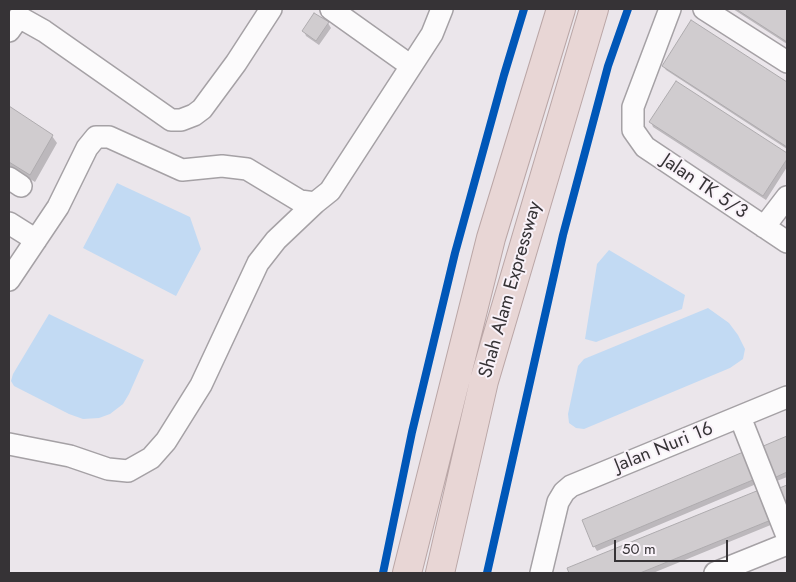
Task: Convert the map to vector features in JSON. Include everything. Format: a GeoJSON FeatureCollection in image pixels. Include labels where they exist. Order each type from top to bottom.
{"type":"FeatureCollection","features":[{"type":"Feature","properties":{"kind":"highway","name":"Shah Alam Expressway"},"geometry":{"type":"LineString","coordinates":[[407,573],[490,238],[562,9]]}},
{"type":"Feature","properties":{"kind":"highway","name":"Shah Alam Expressway"},"geometry":{"type":"LineString","coordinates":[[440,573],[484,381],[594,9]]}},
{"type":"Feature","properties":{"kind":"street"},"geometry":{"type":"LineString","coordinates":[[17,19],[44,31],[171,120],[182,120],[202,109],[236,63],[271,9]]}},
{"type":"Feature","properties":{"kind":"street"},"geometry":{"type":"LineString","coordinates":[[331,9],[411,66]]}},
{"type":"Feature","properties":{"kind":"street"},"geometry":{"type":"LineString","coordinates":[[9,444],[70,456],[108,469],[128,471],[151,458],[166,441],[201,385],[258,263],[276,240],[330,191],[432,34],[442,9]]}},
{"type":"Feature","properties":{"kind":"street","name":"Jalan TK 5/3"},"geometry":{"type":"LineString","coordinates":[[670,9],[633,107],[633,130],[645,147],[787,242]]}},
{"type":"Feature","properties":{"kind":"street"},"geometry":{"type":"LineString","coordinates":[[704,9],[787,62]]}},
{"type":"Feature","properties":{"kind":"street"},"geometry":{"type":"LineString","coordinates":[[9,280],[58,207],[87,148],[96,137],[109,137],[182,170],[222,166],[246,169],[300,201],[316,203]]}},
{"type":"Feature","properties":{"kind":"street"},"geometry":{"type":"LineString","coordinates":[[764,227],[787,197]]}},
{"type":"Feature","properties":{"kind":"street"},"geometry":{"type":"LineString","coordinates":[[9,223],[36,240]]}},
{"type":"Feature","properties":{"kind":"street","name":"Jalan Nuri 16"},"geometry":{"type":"LineString","coordinates":[[541,573],[558,502],[564,492],[571,486],[787,397]]}},
{"type":"Feature","properties":{"kind":"street"},"geometry":{"type":"LineString","coordinates":[[740,417],[787,536]]}},
{"type":"Feature","properties":{"kind":"street"},"geometry":{"type":"LineString","coordinates":[[715,573],[761,565],[787,544]]}},
{"type":"Feature","properties":{"kind":"water"},"geometry":{"type":"Polygon","coordinates":[[[117,183],[190,217],[201,249],[176,296],[83,248],[117,183]]]}},
{"type":"Feature","properties":{"kind":"water"},"geometry":{"type":"Polygon","coordinates":[[[609,250],[685,295],[682,309],[596,342],[585,339],[597,264],[609,250]]]}},
{"type":"Feature","properties":{"kind":"water"},"geometry":{"type":"Polygon","coordinates":[[[708,308],[729,323],[738,335],[745,349],[743,359],[730,368],[584,429],[576,428],[569,423],[568,414],[578,366],[584,359],[708,308]]]}},
{"type":"Feature","properties":{"kind":"water"},"geometry":{"type":"Polygon","coordinates":[[[49,314],[144,360],[123,404],[110,414],[99,418],[83,419],[69,414],[14,386],[11,381],[13,374],[49,314]]]}},
{"type":"Feature","properties":{"kind":"building"},"geometry":{"type":"Polygon","coordinates":[[[736,9],[787,9],[787,42],[736,9]]]}},
{"type":"Feature","properties":{"kind":"building"},"geometry":{"type":"Polygon","coordinates":[[[314,13],[329,22],[316,41],[302,31],[314,13]]]}},
{"type":"Feature","properties":{"kind":"building"},"geometry":{"type":"Polygon","coordinates":[[[691,20],[787,82],[787,147],[662,66],[691,20]]]}},
{"type":"Feature","properties":{"kind":"building"},"geometry":{"type":"Polygon","coordinates":[[[676,81],[787,153],[787,159],[763,196],[649,122],[676,81]]]}},
{"type":"Feature","properties":{"kind":"building"},"geometry":{"type":"Polygon","coordinates":[[[9,106],[53,135],[30,175],[9,162],[9,106]]]}},
{"type":"Feature","properties":{"kind":"building"},"geometry":{"type":"Polygon","coordinates":[[[787,436],[787,472],[774,478],[761,447],[787,436]]]}},
{"type":"Feature","properties":{"kind":"building"},"geometry":{"type":"Polygon","coordinates":[[[748,450],[760,477],[593,547],[582,520],[748,450]]]}},
{"type":"Feature","properties":{"kind":"building"},"geometry":{"type":"Polygon","coordinates":[[[787,485],[787,514],[777,489],[787,485]]]}},
{"type":"Feature","properties":{"kind":"building"},"geometry":{"type":"Polygon","coordinates":[[[764,488],[776,518],[640,573],[569,573],[567,568],[764,488]]]}},
{"type":"Feature","properties":{"kind":"cycle path"},"geometry":{"type":"LineString","coordinates":[[383,573],[412,432],[455,253],[524,9]]}},
{"type":"Feature","properties":{"kind":"cycle path"},"geometry":{"type":"LineString","coordinates":[[487,573],[563,235],[608,66],[628,9]]}}]}
